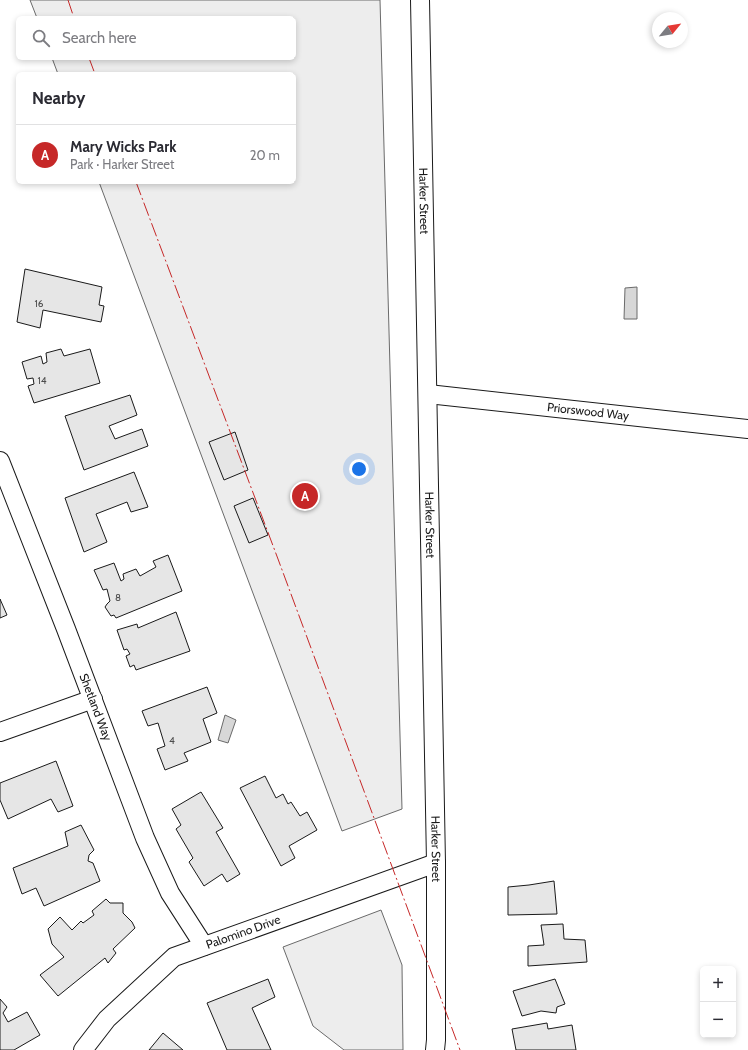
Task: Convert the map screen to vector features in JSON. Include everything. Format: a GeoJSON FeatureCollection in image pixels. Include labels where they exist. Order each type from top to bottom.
{"type":"FeatureCollection","features":[{"type":"Feature","properties":{"kind":"street","name":"Harker Street"},"geometry":{"type":"LineString","coordinates":[[420,0],[436,863],[435,1050]]}},
{"type":"Feature","properties":{"kind":"street","name":"Priorswood Way"},"geometry":{"type":"LineString","coordinates":[[428,394],[748,429]]}},
{"type":"Feature","properties":{"kind":"street","name":"Shetland Way"},"geometry":{"type":"LineString","coordinates":[[0,461],[93,699],[145,838],[170,893],[204,946]]}},
{"type":"Feature","properties":{"kind":"street"},"geometry":{"type":"LineString","coordinates":[[0,732],[93,699]]}},
{"type":"Feature","properties":{"kind":"street","name":"Palomino Drive"},"geometry":{"type":"LineString","coordinates":[[83,1050],[107,1020],[174,957],[436,863]]}},
{"type":"Feature","properties":{"kind":"shaded area"},"geometry":{"type":"Polygon","coordinates":[[[30,0],[380,0],[402,809],[342,831],[100,184],[296,184],[296,72],[57,72],[53,60],[296,60],[296,16],[36,16],[30,0]]]}},
{"type":"Feature","properties":{"kind":"shaded area"},"geometry":{"type":"Polygon","coordinates":[[[637,287],[637,319],[624,319],[625,288],[637,287]]]}},
{"type":"Feature","properties":{"kind":"shaded area"},"geometry":{"type":"Polygon","coordinates":[[[225,715],[236,720],[228,743],[218,740],[225,715]]]}},
{"type":"Feature","properties":{"kind":"shaded area"},"geometry":{"type":"Polygon","coordinates":[[[381,910],[402,965],[403,1050],[344,1050],[313,1026],[283,947],[381,910]]]}},
{"type":"Feature","properties":{"kind":"building"},"geometry":{"type":"Polygon","coordinates":[[[25,269],[102,287],[99,305],[104,306],[101,322],[43,310],[40,328],[17,322],[25,269]]]}},
{"type":"Feature","properties":{"kind":"building"},"geometry":{"type":"Polygon","coordinates":[[[61,349],[64,356],[90,349],[100,383],[34,403],[28,386],[34,384],[33,378],[27,379],[22,362],[41,356],[43,364],[47,362],[46,353],[61,349]]]}},
{"type":"Feature","properties":{"kind":"building"},"geometry":{"type":"Polygon","coordinates":[[[130,395],[137,415],[109,426],[115,439],[142,429],[148,446],[84,470],[65,416],[130,395]]]}},
{"type":"Feature","properties":{"kind":"building"},"geometry":{"type":"Polygon","coordinates":[[[235,432],[248,470],[224,480],[209,442],[235,432]]]}},
{"type":"Feature","properties":{"kind":"building"},"geometry":{"type":"Polygon","coordinates":[[[134,472],[148,507],[131,512],[127,502],[96,514],[107,542],[84,552],[65,498],[134,472]]]}},
{"type":"Feature","properties":{"kind":"building"},"geometry":{"type":"Polygon","coordinates":[[[253,498],[268,535],[249,543],[234,506],[253,498]]]}},
{"type":"Feature","properties":{"kind":"building"},"geometry":{"type":"Polygon","coordinates":[[[168,555],[182,591],[116,618],[114,615],[111,616],[105,607],[110,601],[107,589],[103,590],[94,570],[114,563],[121,581],[124,579],[123,574],[136,569],[140,576],[156,567],[153,561],[168,555]]]}},
{"type":"Feature","properties":{"kind":"building"},"geometry":{"type":"Polygon","coordinates":[[[0,599],[7,615],[0,618],[0,599]]]}},
{"type":"Feature","properties":{"kind":"building"},"geometry":{"type":"Polygon","coordinates":[[[176,612],[190,651],[136,670],[134,665],[130,667],[126,656],[130,654],[127,649],[124,650],[117,630],[137,624],[138,628],[176,612]]]}},
{"type":"Feature","properties":{"kind":"building"},"geometry":{"type":"Polygon","coordinates":[[[207,687],[217,713],[203,719],[211,742],[184,753],[188,761],[165,770],[157,749],[165,746],[158,723],[148,726],[142,711],[207,687]]]}},
{"type":"Feature","properties":{"kind":"building"},"geometry":{"type":"Polygon","coordinates":[[[56,761],[73,806],[58,812],[51,799],[8,819],[0,800],[0,783],[56,761]]]}},
{"type":"Feature","properties":{"kind":"building"},"geometry":{"type":"Polygon","coordinates":[[[265,776],[276,798],[283,794],[288,804],[291,802],[300,816],[307,812],[317,830],[289,846],[295,858],[281,866],[240,788],[265,776]]]}},
{"type":"Feature","properties":{"kind":"building"},"geometry":{"type":"Polygon","coordinates":[[[201,792],[223,828],[216,832],[240,874],[227,882],[222,874],[204,886],[189,862],[193,858],[176,829],[181,825],[172,809],[201,792]]]}},
{"type":"Feature","properties":{"kind":"building"},"geometry":{"type":"Polygon","coordinates":[[[81,825],[94,850],[89,855],[88,861],[93,863],[100,881],[44,906],[36,888],[22,894],[13,868],[68,846],[65,832],[81,825]]]}},
{"type":"Feature","properties":{"kind":"building"},"geometry":{"type":"Polygon","coordinates":[[[554,881],[557,914],[508,915],[508,887],[554,881]]]}},
{"type":"Feature","properties":{"kind":"building"},"geometry":{"type":"Polygon","coordinates":[[[106,899],[110,903],[123,903],[123,913],[132,922],[135,928],[113,949],[116,953],[108,963],[105,958],[58,996],[40,975],[64,957],[52,944],[48,929],[60,917],[72,930],[81,921],[83,923],[94,915],[92,911],[106,899]]]}},
{"type":"Feature","properties":{"kind":"building"},"geometry":{"type":"Polygon","coordinates":[[[563,924],[564,939],[585,940],[587,962],[528,966],[528,946],[544,945],[541,925],[563,924]]]}},
{"type":"Feature","properties":{"kind":"building"},"geometry":{"type":"Polygon","coordinates":[[[268,979],[275,997],[252,1008],[271,1050],[227,1050],[207,1003],[268,979]]]}},
{"type":"Feature","properties":{"kind":"building"},"geometry":{"type":"Polygon","coordinates":[[[555,979],[565,1004],[557,1007],[556,1013],[541,1011],[522,1016],[513,991],[555,979]]]}},
{"type":"Feature","properties":{"kind":"building"},"geometry":{"type":"Polygon","coordinates":[[[0,999],[7,1007],[3,1013],[8,1022],[27,1012],[40,1035],[14,1050],[0,1050],[0,999]]]}},
{"type":"Feature","properties":{"kind":"building"},"geometry":{"type":"Polygon","coordinates":[[[547,1023],[548,1029],[572,1025],[576,1050],[516,1050],[512,1029],[547,1023]]]}},
{"type":"Feature","properties":{"kind":"building"},"geometry":{"type":"Polygon","coordinates":[[[163,1033],[183,1050],[149,1050],[163,1033]]]}},
{"type":"Feature","properties":{"kind":"power"},"geometry":{"type":"LineString","coordinates":[[68,0],[73,16]]}},
{"type":"Feature","properties":{"kind":"power"},"geometry":{"type":"LineString","coordinates":[[90,60],[94,72]]}},
{"type":"Feature","properties":{"kind":"power"},"geometry":{"type":"LineString","coordinates":[[137,184],[460,1050]]}},
{"type":"Feature","properties":{"kind":"place","name":"Mary Wicks Park"},"geometry":{"type":"Point","coordinates":[305,496]}}]}
